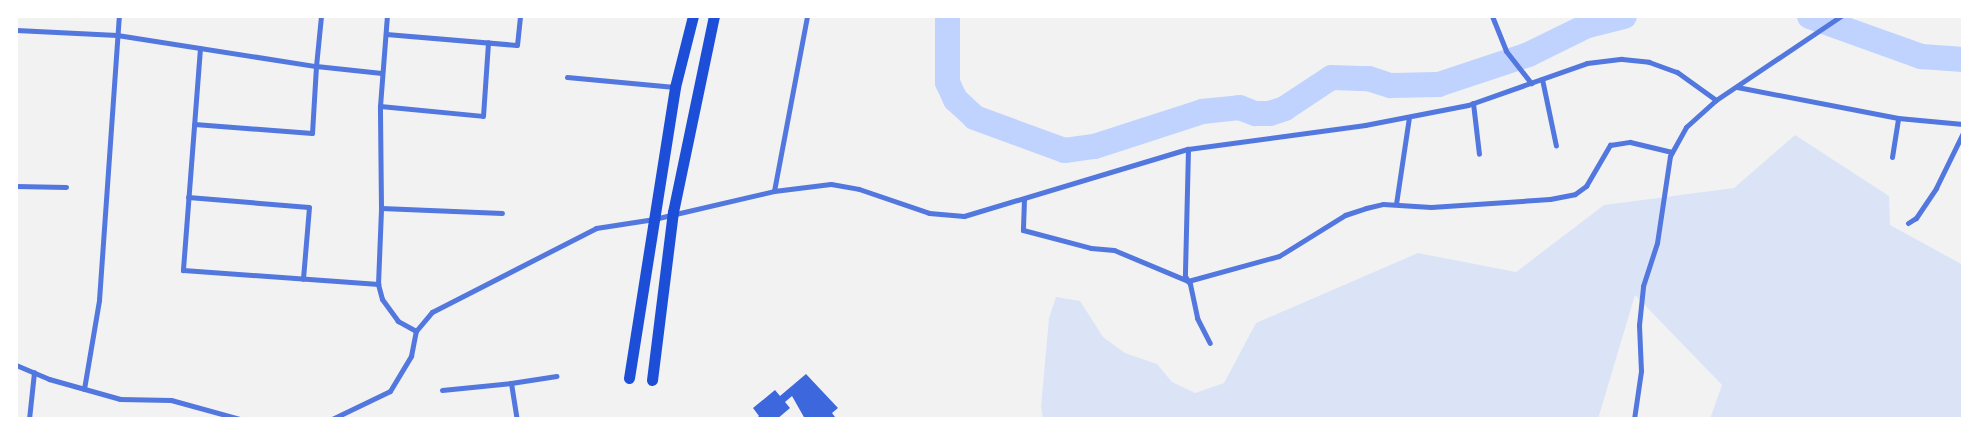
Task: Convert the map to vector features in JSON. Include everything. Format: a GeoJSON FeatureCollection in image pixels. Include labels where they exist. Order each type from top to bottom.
{"type":"FeatureCollection","features":[{"type":"Feature","properties":{"kind":"main road"},"geometry":{"type":"LineString","coordinates":[[629,378],[675,87],[693,16]]}},
{"type":"Feature","properties":{"kind":"main road"},"geometry":{"type":"LineString","coordinates":[[652,380],[673,212],[714,16]]}},
{"type":"Feature","properties":{"kind":"street"},"geometry":{"type":"LineString","coordinates":[[84,389],[99,300],[119,16]]}},
{"type":"Feature","properties":{"kind":"street"},"geometry":{"type":"LineString","coordinates":[[194,124],[312,133],[321,16]]}},
{"type":"Feature","properties":{"kind":"street"},"geometry":{"type":"LineString","coordinates":[[387,16],[380,106],[381,208],[378,284],[387,310],[398,321],[416,331]]}},
{"type":"Feature","properties":{"kind":"street"},"geometry":{"type":"LineString","coordinates":[[386,34],[517,44],[520,16]]}},
{"type":"Feature","properties":{"kind":"street"},"geometry":{"type":"LineString","coordinates":[[774,191],[807,16]]}},
{"type":"Feature","properties":{"kind":"street"},"geometry":{"type":"LineString","coordinates":[[1492,16],[1506,51],[1531,83]]}},
{"type":"Feature","properties":{"kind":"street"},"geometry":{"type":"LineString","coordinates":[[1634,419],[1640,390],[1639,325],[1643,286],[1657,243],[1672,152],[1686,127],[1716,100],[1838,18]]}},
{"type":"Feature","properties":{"kind":"street"},"geometry":{"type":"LineString","coordinates":[[16,30],[117,35],[316,66],[382,73]]}},
{"type":"Feature","properties":{"kind":"street"},"geometry":{"type":"LineString","coordinates":[[380,106],[483,116],[488,42]]}},
{"type":"Feature","properties":{"kind":"street"},"geometry":{"type":"LineString","coordinates":[[200,48],[183,270],[378,284]]}},
{"type":"Feature","properties":{"kind":"street"},"geometry":{"type":"LineString","coordinates":[[332,419],[390,391],[411,356],[416,331],[432,312],[596,228],[654,219],[673,212],[774,191],[831,184],[858,189],[930,213],[964,216],[1188,149],[1409,117],[1473,104],[1587,63],[1622,59],[1649,62],[1677,72],[1716,100]]}},
{"type":"Feature","properties":{"kind":"street"},"geometry":{"type":"LineString","coordinates":[[567,77],[675,87]]}},
{"type":"Feature","properties":{"kind":"street"},"geometry":{"type":"LineString","coordinates":[[1542,79],[1556,146]]}},
{"type":"Feature","properties":{"kind":"street"},"geometry":{"type":"LineString","coordinates":[[1737,87],[1898,118],[1963,124]]}},
{"type":"Feature","properties":{"kind":"street"},"geometry":{"type":"LineString","coordinates":[[1473,104],[1479,154]]}},
{"type":"Feature","properties":{"kind":"street"},"geometry":{"type":"LineString","coordinates":[[1396,204],[1409,117]]}},
{"type":"Feature","properties":{"kind":"street"},"geometry":{"type":"LineString","coordinates":[[1892,157],[1898,118]]}},
{"type":"Feature","properties":{"kind":"street"},"geometry":{"type":"LineString","coordinates":[[1908,223],[1916,218],[1936,188],[1963,132]]}},
{"type":"Feature","properties":{"kind":"street"},"geometry":{"type":"LineString","coordinates":[[1024,199],[1024,230],[1091,248],[1114,250],[1188,281],[1279,256],[1345,215],[1383,204],[1431,207],[1550,199],[1575,194],[1586,186],[1610,145],[1630,142],[1672,152]]}},
{"type":"Feature","properties":{"kind":"street"},"geometry":{"type":"LineString","coordinates":[[1188,149],[1184,276],[1188,281],[1197,318],[1210,343]]}},
{"type":"Feature","properties":{"kind":"street"},"geometry":{"type":"LineString","coordinates":[[16,186],[66,187]]}},
{"type":"Feature","properties":{"kind":"street"},"geometry":{"type":"LineString","coordinates":[[188,197],[309,207],[303,279]]}},
{"type":"Feature","properties":{"kind":"street"},"geometry":{"type":"LineString","coordinates":[[381,208],[502,213]]}},
{"type":"Feature","properties":{"kind":"street"},"geometry":{"type":"LineString","coordinates":[[16,365],[120,400],[183,402],[240,419]]}},
{"type":"Feature","properties":{"kind":"street"},"geometry":{"type":"LineString","coordinates":[[29,419],[34,372]]}},
{"type":"Feature","properties":{"kind":"street"},"geometry":{"type":"LineString","coordinates":[[442,390],[556,376]]}},
{"type":"Feature","properties":{"kind":"street"},"geometry":{"type":"LineString","coordinates":[[511,383],[517,419]]}},
{"type":"Feature","properties":{"kind":"shaded area"},"geometry":{"type":"Polygon","coordinates":[[[1795,135],[1889,196],[1890,225],[1963,265],[1963,419],[1710,419],[1722,385],[1635,295],[1598,419],[1043,419],[1041,407],[1049,318],[1056,297],[1080,301],[1103,337],[1125,353],[1157,364],[1172,382],[1195,393],[1224,383],[1256,323],[1418,253],[1516,272],[1604,205],[1734,188],[1795,135]]]}},
{"type":"Feature","properties":{"kind":"building"},"geometry":{"type":"Polygon","coordinates":[[[806,374],[838,408],[832,413],[835,417],[805,419],[792,396],[785,402],[790,408],[777,419],[756,419],[759,416],[753,408],[775,390],[780,396],[806,374]]]}},
{"type":"Feature","properties":{"kind":"waterway"},"geometry":{"type":"LineString","coordinates":[[947,16],[947,82],[955,99],[974,117],[1064,150],[1094,146],[1202,111],[1239,107],[1255,113],[1269,113],[1284,108],[1331,77],[1368,78],[1390,85],[1438,84],[1528,54],[1587,25],[1624,16]]}},
{"type":"Feature","properties":{"kind":"waterway"},"geometry":{"type":"LineString","coordinates":[[1809,16],[1921,56],[1963,59]]}}]}
